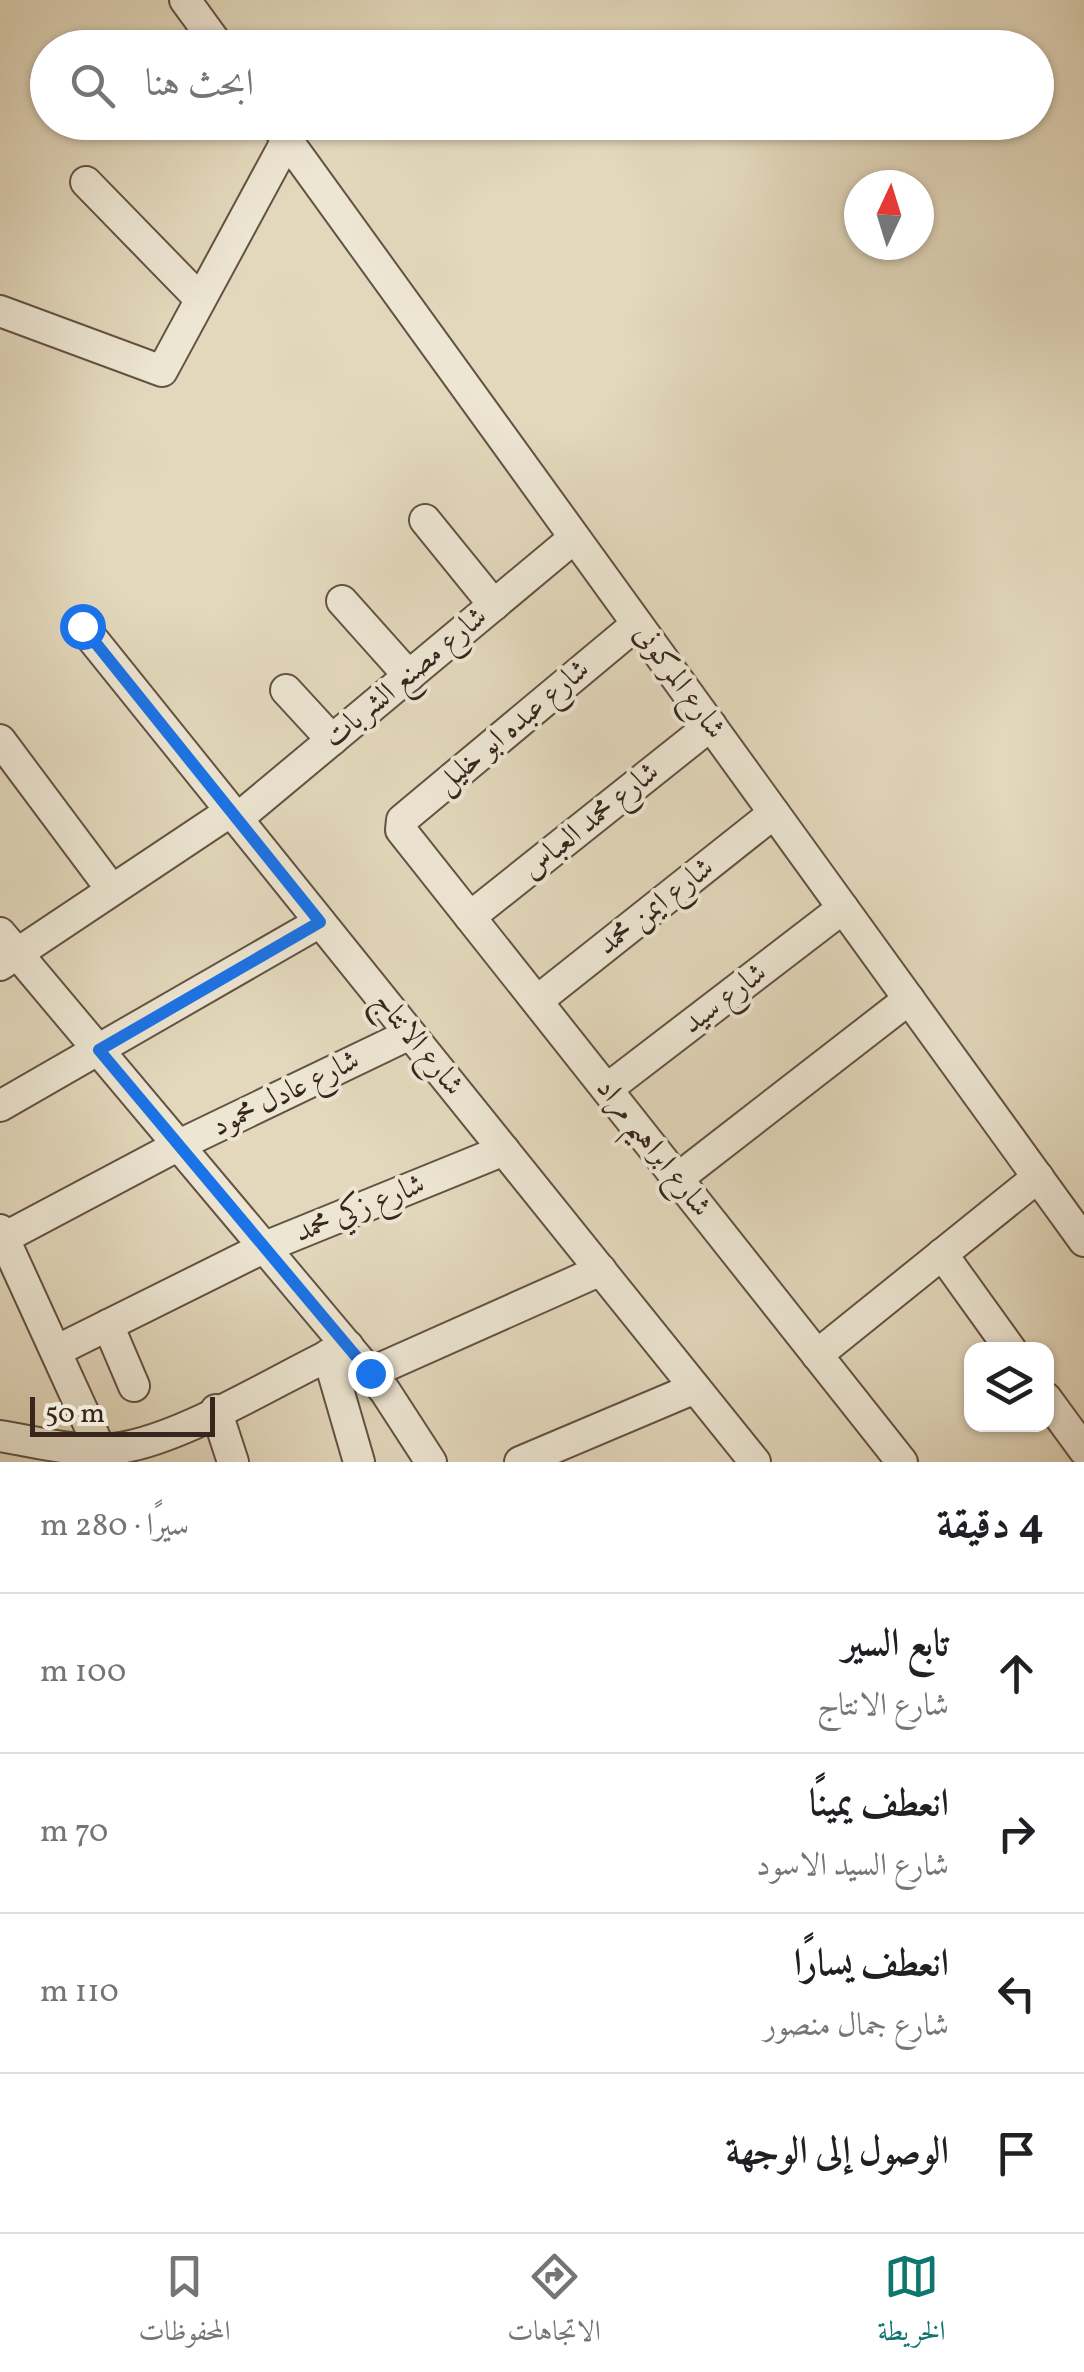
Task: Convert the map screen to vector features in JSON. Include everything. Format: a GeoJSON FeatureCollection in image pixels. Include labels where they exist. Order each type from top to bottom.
{"type":"FeatureCollection","features":[{"type":"Feature","properties":{"kind":"street"},"geometry":{"type":"LineString","coordinates":[[186,0],[207,30]]}},
{"type":"Feature","properties":{"kind":"street"},"geometry":{"type":"LineString","coordinates":[[0,312],[162,370],[276,140]]}},
{"type":"Feature","properties":{"kind":"street","name":"شارع المركونى"},"geometry":{"type":"LineString","coordinates":[[287,140],[1084,1241]]}},
{"type":"Feature","properties":{"kind":"street"},"geometry":{"type":"LineString","coordinates":[[86,182],[200,298]]}},
{"type":"Feature","properties":{"kind":"street"},"geometry":{"type":"LineString","coordinates":[[425,520],[494,605]]}},
{"type":"Feature","properties":{"kind":"street","name":"شارع مصنع الشربات"},"geometry":{"type":"LineString","coordinates":[[6,950],[234,815],[332,740],[574,538]]}},
{"type":"Feature","properties":{"kind":"street"},"geometry":{"type":"LineString","coordinates":[[342,602],[409,676]]}},
{"type":"Feature","properties":{"kind":"street","name":"شارع عبده ابو خليل"},"geometry":{"type":"LineString","coordinates":[[404,835],[402,820],[637,624]]}},
{"type":"Feature","properties":{"kind":"street","name":"شارع الانتاج"},"geometry":{"type":"LineString","coordinates":[[82,626],[755,1462]]}},
{"type":"Feature","properties":{"kind":"street"},"geometry":{"type":"LineString","coordinates":[[286,690],[332,740]]}},
{"type":"Feature","properties":{"kind":"street","name":"شارع محمد العباس"},"geometry":{"type":"LineString","coordinates":[[470,917],[711,725]]}},
{"type":"Feature","properties":{"kind":"street"},"geometry":{"type":"LineString","coordinates":[[0,740],[112,890]]}},
{"type":"Feature","properties":{"kind":"street","name":"شارع ايمن محمد"},"geometry":{"type":"LineString","coordinates":[[537,1001],[774,813]]}},
{"type":"Feature","properties":{"kind":"street","name":"شارع ابراهيم مراد"},"geometry":{"type":"LineString","coordinates":[[404,835],[902,1462]]}},
{"type":"Feature","properties":{"kind":"street","name":"شارع سيد"},"geometry":{"type":"LineString","coordinates":[[607,1089],[842,908]]}},
{"type":"Feature","properties":{"kind":"street"},"geometry":{"type":"LineString","coordinates":[[0,1106],[320,922]]}},
{"type":"Feature","properties":{"kind":"street"},"geometry":{"type":"LineString","coordinates":[[6,950],[99,1050],[265,1248],[338,1350],[370,1373],[430,1462]]}},
{"type":"Feature","properties":{"kind":"street"},"geometry":{"type":"LineString","coordinates":[[678,1179],[909,1000]]}},
{"type":"Feature","properties":{"kind":"street","name":"شارع عادل محمود"},"geometry":{"type":"LineString","coordinates":[[1,1236],[410,1034]]}},
{"type":"Feature","properties":{"kind":"street","name":"شارع زكي محمد"},"geometry":{"type":"LineString","coordinates":[[56,1350],[265,1248],[504,1150]]}},
{"type":"Feature","properties":{"kind":"street"},"geometry":{"type":"LineString","coordinates":[[818,1356],[1038,1177]]}},
{"type":"Feature","properties":{"kind":"street"},"geometry":{"type":"LineString","coordinates":[[1,1236],[104,1455]]}},
{"type":"Feature","properties":{"kind":"street"},"geometry":{"type":"LineString","coordinates":[[942,1254],[1005,1342]]}},
{"type":"Feature","properties":{"kind":"street"},"geometry":{"type":"LineString","coordinates":[[370,1373],[600,1270]]}},
{"type":"Feature","properties":{"kind":"street"},"geometry":{"type":"LineString","coordinates":[[108,1325],[134,1386]]}},
{"type":"Feature","properties":{"kind":"street"},"geometry":{"type":"LineString","coordinates":[[0,1436],[104,1455],[216,1410],[338,1350]]}},
{"type":"Feature","properties":{"kind":"street"},"geometry":{"type":"LineString","coordinates":[[338,1350],[360,1462]]}},
{"type":"Feature","properties":{"kind":"street"},"geometry":{"type":"LineString","coordinates":[[520,1462],[696,1388]]}},
{"type":"Feature","properties":{"kind":"street"},"geometry":{"type":"LineString","coordinates":[[1054,1409],[1084,1450]]}},
{"type":"Feature","properties":{"kind":"street"},"geometry":{"type":"LineString","coordinates":[[216,1410],[232,1462]]}},
{"type":"Feature","properties":{"kind":"route"},"geometry":{"type":"LineString","coordinates":[[82,626],[320,922],[99,1050],[370,1373]]}}]}
